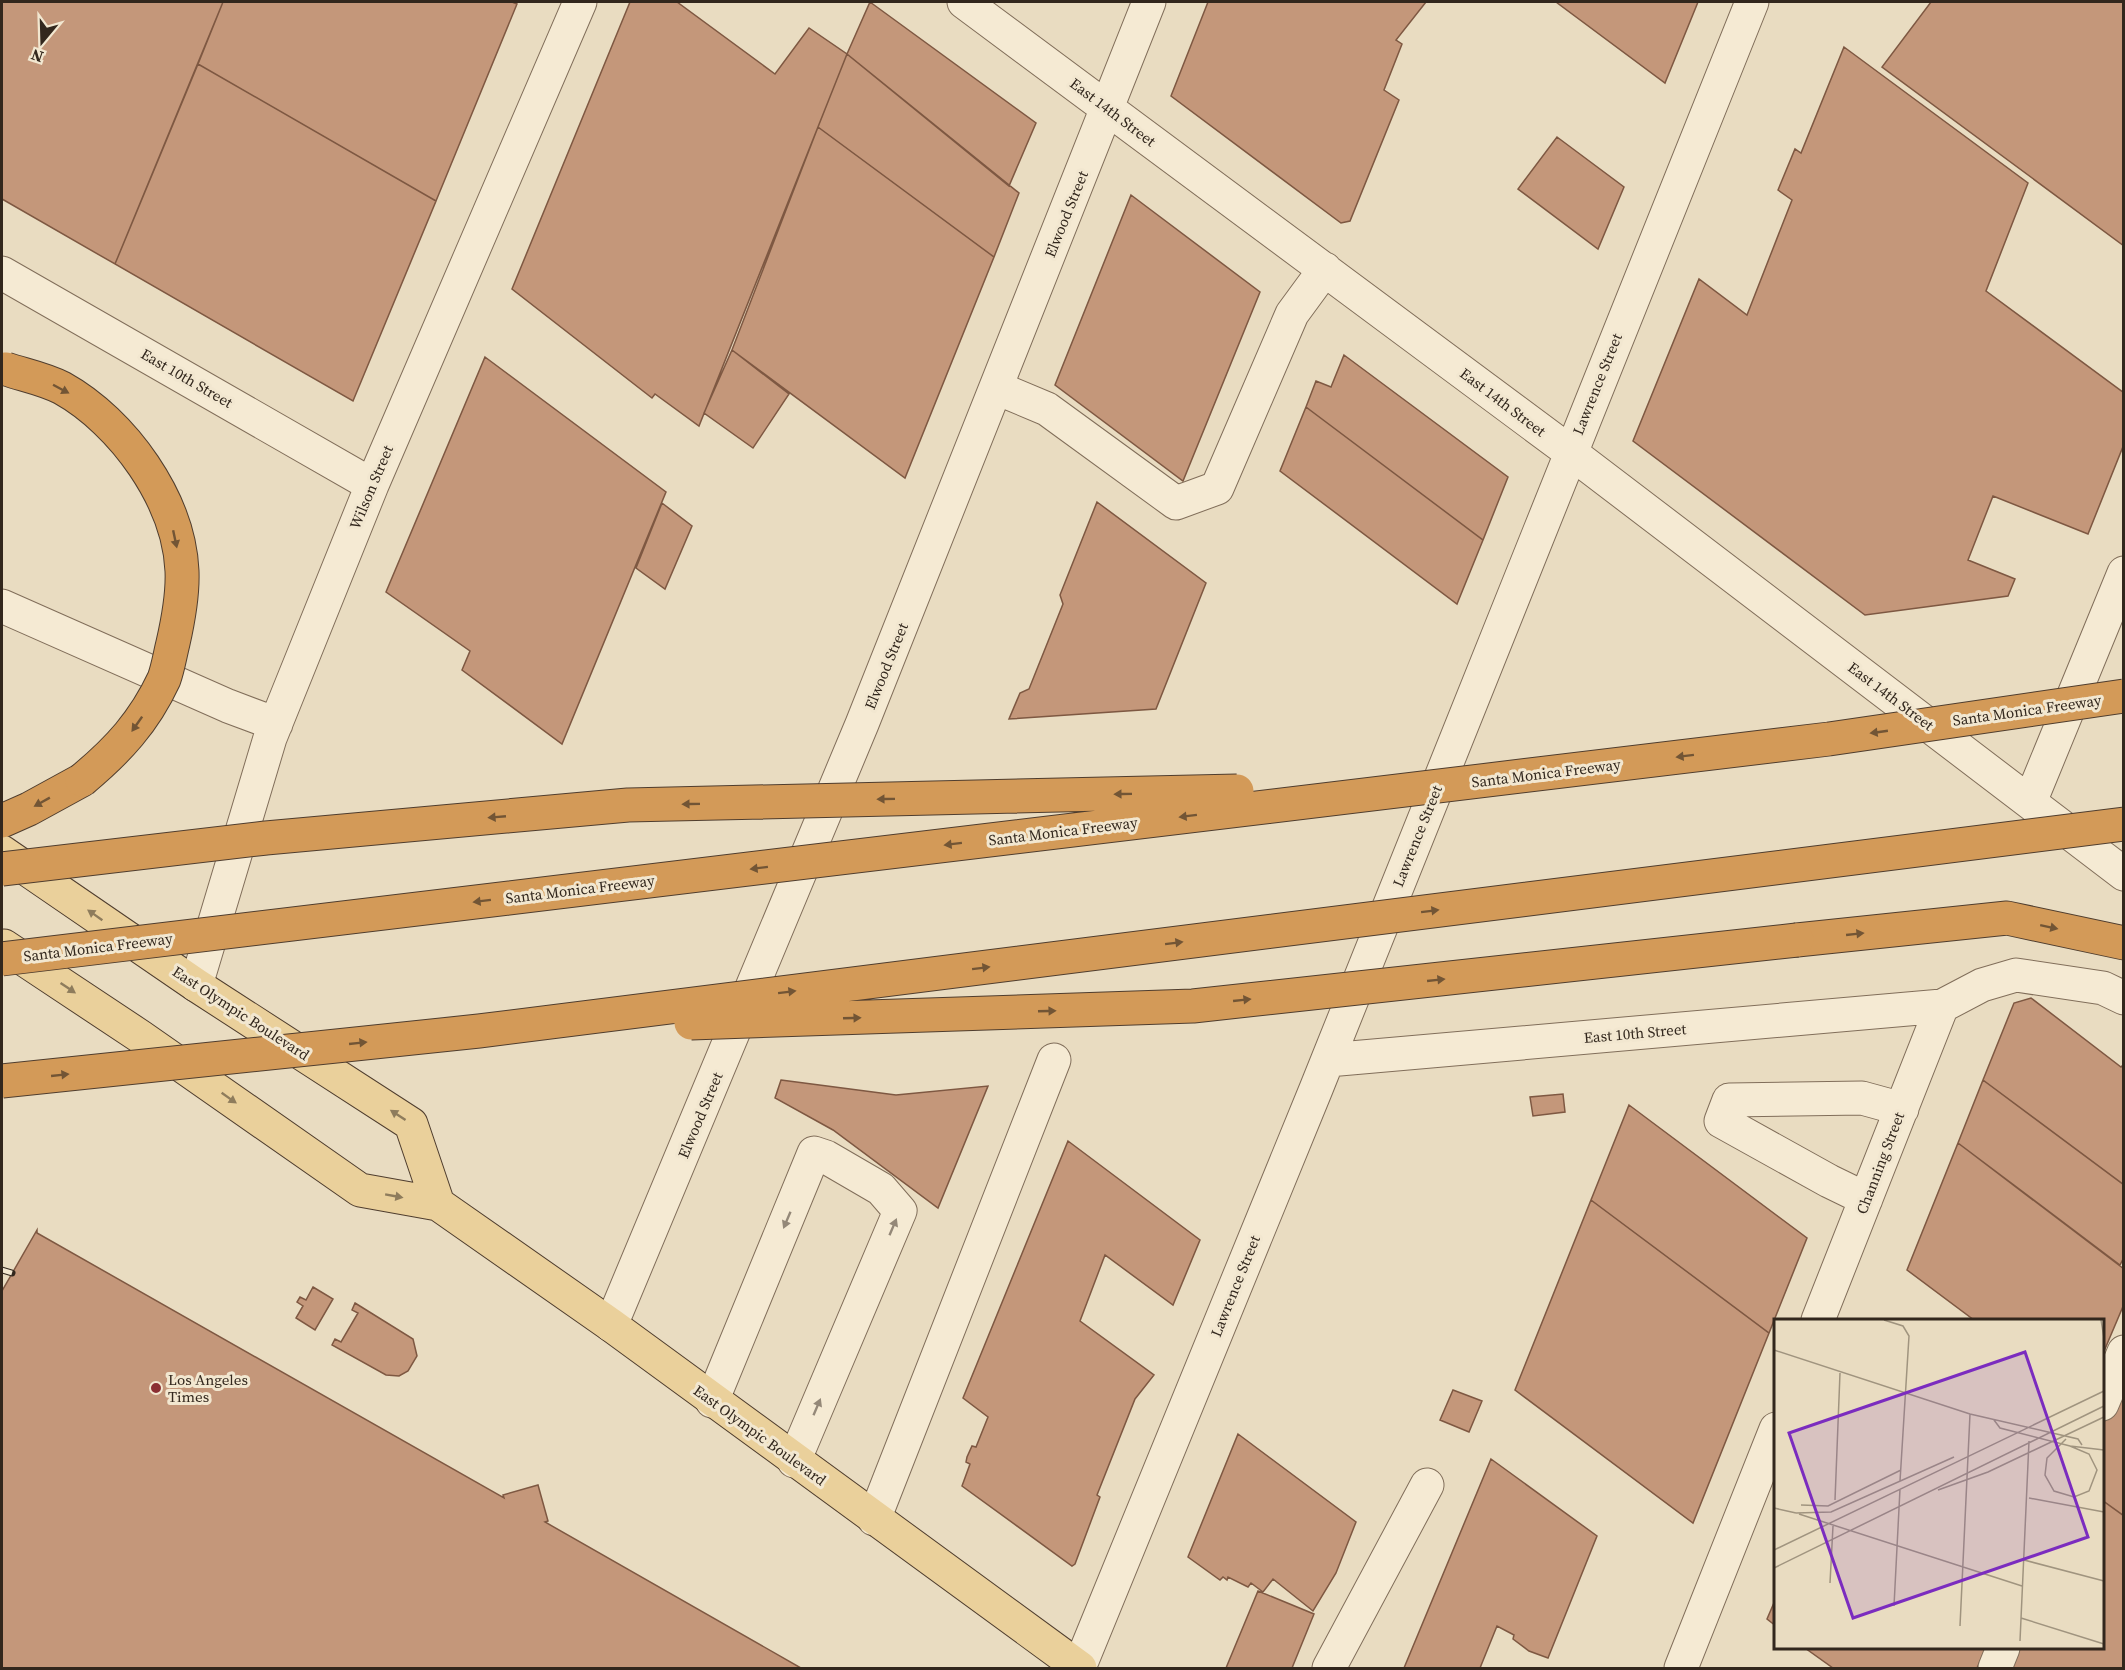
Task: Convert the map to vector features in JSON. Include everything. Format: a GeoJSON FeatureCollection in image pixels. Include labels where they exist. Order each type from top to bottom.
{"type":"FeatureCollection","features":[{"type":"Feature","properties":{"kind":"highway"},"geometry":{"type":"LineString","coordinates":[[2,821],[82,780],[114,754],[140,720],[164,677],[177,625],[182,571],[171,519],[147,469],[110,423],[61,388],[4,368]]}},
{"type":"Feature","properties":{"kind":"highway","name":"Santa Monica Freeway"},"geometry":{"type":"LineString","coordinates":[[2,959],[1829,739],[2124,696]]}},
{"type":"Feature","properties":{"kind":"highway"},"geometry":{"type":"LineString","coordinates":[[2,869],[267,838],[628,805],[1434,786]]}},
{"type":"Feature","properties":{"kind":"highway"},"geometry":{"type":"LineString","coordinates":[[2,1081],[479,1030],[2124,824]]}},
{"type":"Feature","properties":{"kind":"highway"},"geometry":{"type":"LineString","coordinates":[[479,1030],[1192,1006],[2007,918],[2124,943]]}},
{"type":"Feature","properties":{"kind":"main road","name":"East Olympic Boulevard"},"geometry":{"type":"LineString","coordinates":[[2,852],[196,985],[411,1124],[438,1204]]}},
{"type":"Feature","properties":{"kind":"main road","name":"East Olympic Boulevard"},"geometry":{"type":"LineString","coordinates":[[2,944],[141,1037],[360,1190],[438,1204],[612,1325],[712,1401],[1079,1668]]}},
{"type":"Feature","properties":{"kind":"street","name":"Wilson Street"},"geometry":{"type":"LineString","coordinates":[[196,985],[276,724],[372,485],[580,2]]}},
{"type":"Feature","properties":{"kind":"street","name":"East 14th Street"},"geometry":{"type":"LineString","coordinates":[[964,2],[1570,452],[2124,874]]}},
{"type":"Feature","properties":{"kind":"street","name":"Elwood Street"},"geometry":{"type":"LineString","coordinates":[[612,1325],[862,724],[1149,2]]}},
{"type":"Feature","properties":{"kind":"street","name":"Lawrence Street"},"geometry":{"type":"LineString","coordinates":[[1079,1668],[1328,1060],[1752,2]]}},
{"type":"Feature","properties":{"kind":"street"},"geometry":{"type":"LineString","coordinates":[[997,388],[1047,409],[1176,503],[1217,488],[1292,314],[1325,269]]}},
{"type":"Feature","properties":{"kind":"street","name":"East 10th Street"},"geometry":{"type":"LineString","coordinates":[[2,273],[372,485]]}},
{"type":"Feature","properties":{"kind":"street"},"geometry":{"type":"LineString","coordinates":[[2030,802],[2124,573]]}},
{"type":"Feature","properties":{"kind":"street"},"geometry":{"type":"LineString","coordinates":[[2,606],[228,706],[276,724]]}},
{"type":"Feature","properties":{"kind":"street"},"geometry":{"type":"LineString","coordinates":[[1942,1006],[1982,985],[2016,975],[2103,988],[2124,998]]}},
{"type":"Feature","properties":{"kind":"street","name":"East 10th Street"},"geometry":{"type":"LineString","coordinates":[[1328,1060],[1942,1006]]}},
{"type":"Feature","properties":{"kind":"street","name":"Channing Street"},"geometry":{"type":"LineString","coordinates":[[1818,1319],[1942,1006]]}},
{"type":"Feature","properties":{"kind":"street"},"geometry":{"type":"LineString","coordinates":[[874,1519],[1054,1060]]}},
{"type":"Feature","properties":{"kind":"street"},"geometry":{"type":"LineString","coordinates":[[1866,1199],[1829,1181],[1721,1120],[1729,1100],[1862,1098],[1902,1109]]}},
{"type":"Feature","properties":{"kind":"street"},"geometry":{"type":"LineString","coordinates":[[712,1401],[814,1153],[826,1157],[881,1189],[900,1211],[794,1461]]}},
{"type":"Feature","properties":{"kind":"street"},"geometry":{"type":"LineString","coordinates":[[2104,1402],[2124,1352]]}},
{"type":"Feature","properties":{"kind":"street"},"geometry":{"type":"LineString","coordinates":[[1682,1668],[1774,1434]]}},
{"type":"Feature","properties":{"kind":"street"},"geometry":{"type":"LineString","coordinates":[[1329,1668],[1426,1485]]}},
{"type":"Feature","properties":{"kind":"street"},"geometry":{"type":"LineString","coordinates":[[1995,1668],[2002,1649]]}},
{"type":"Feature","properties":{"kind":"building"},"geometry":{"type":"Polygon","coordinates":[[[2,2],[223,2],[115,264],[2,199],[2,2]]]}},
{"type":"Feature","properties":{"kind":"building"},"geometry":{"type":"Polygon","coordinates":[[[223,2],[512,2],[517,4],[436,201],[198,64],[223,2]]]}},
{"type":"Feature","properties":{"kind":"building"},"geometry":{"type":"Polygon","coordinates":[[[630,2],[677,2],[775,74],[809,28],[847,54],[699,426],[655,394],[652,398],[512,289],[630,2]]]}},
{"type":"Feature","properties":{"kind":"building"},"geometry":{"type":"Polygon","coordinates":[[[870,2],[1036,123],[1009,186],[847,54],[870,2]]]}},
{"type":"Feature","properties":{"kind":"building"},"geometry":{"type":"Polygon","coordinates":[[[1208,2],[1426,2],[1396,40],[1402,44],[1384,90],[1399,100],[1350,221],[1341,223],[1171,96],[1208,2]]]}},
{"type":"Feature","properties":{"kind":"building"},"geometry":{"type":"Polygon","coordinates":[[[1556,2],[1698,2],[1665,83],[1556,2]]]}},
{"type":"Feature","properties":{"kind":"building"},"geometry":{"type":"Polygon","coordinates":[[[1931,2],[2124,2],[2124,246],[1882,67],[1931,2]]]}},
{"type":"Feature","properties":{"kind":"building"},"geometry":{"type":"Polygon","coordinates":[[[1844,47],[2028,183],[1986,291],[2124,393],[2124,444],[2088,534],[1993,496],[1968,560],[2015,579],[2008,596],[1865,615],[1633,441],[1699,279],[1747,315],[1792,200],[1778,190],[1795,149],[1801,153],[1844,47]]]}},
{"type":"Feature","properties":{"kind":"building"},"geometry":{"type":"Polygon","coordinates":[[[847,54],[1019,193],[994,257],[818,127],[847,54]]]}},
{"type":"Feature","properties":{"kind":"building"},"geometry":{"type":"Polygon","coordinates":[[[198,64],[436,201],[353,401],[115,264],[198,64]]]}},
{"type":"Feature","properties":{"kind":"building"},"geometry":{"type":"Polygon","coordinates":[[[818,127],[994,257],[905,478],[732,350],[818,127]]]}},
{"type":"Feature","properties":{"kind":"building"},"geometry":{"type":"Polygon","coordinates":[[[1557,137],[1624,187],[1598,249],[1518,189],[1557,137]]]}},
{"type":"Feature","properties":{"kind":"building"},"geometry":{"type":"Polygon","coordinates":[[[1131,195],[1260,292],[1183,481],[1055,385],[1131,195]]]}},
{"type":"Feature","properties":{"kind":"building"},"geometry":{"type":"Polygon","coordinates":[[[732,350],[789,394],[753,448],[704,413],[732,350]]]}},
{"type":"Feature","properties":{"kind":"building"},"geometry":{"type":"Polygon","coordinates":[[[1344,355],[1508,477],[1483,540],[1306,407],[1316,381],[1331,387],[1344,355]]]}},
{"type":"Feature","properties":{"kind":"building"},"geometry":{"type":"Polygon","coordinates":[[[485,357],[666,492],[562,744],[462,670],[470,651],[386,592],[485,357]]]}},
{"type":"Feature","properties":{"kind":"building"},"geometry":{"type":"Polygon","coordinates":[[[1306,407],[1483,540],[1457,604],[1280,471],[1306,407]]]}},
{"type":"Feature","properties":{"kind":"building"},"geometry":{"type":"Polygon","coordinates":[[[1097,502],[1206,583],[1156,709],[1009,719],[1020,693],[1029,689],[1063,604],[1060,595],[1097,502]]]}},
{"type":"Feature","properties":{"kind":"building"},"geometry":{"type":"Polygon","coordinates":[[[662,503],[692,526],[665,589],[636,568],[662,503]]]}},
{"type":"Feature","properties":{"kind":"building"},"geometry":{"type":"Polygon","coordinates":[[[2031,998],[2121,1067],[2124,1064],[2124,1185],[1983,1080],[2014,1003],[2031,998]]]}},
{"type":"Feature","properties":{"kind":"building"},"geometry":{"type":"Polygon","coordinates":[[[781,1080],[896,1095],[988,1086],[938,1208],[833,1130],[775,1098],[781,1080]]]}},
{"type":"Feature","properties":{"kind":"building"},"geometry":{"type":"Polygon","coordinates":[[[1983,1080],[2124,1185],[2124,1257],[2120,1265],[1958,1143],[1983,1080]]]}},
{"type":"Feature","properties":{"kind":"building"},"geometry":{"type":"Polygon","coordinates":[[[1563,1094],[1565,1112],[1533,1116],[1530,1097],[1563,1094]]]}},
{"type":"Feature","properties":{"kind":"building"},"geometry":{"type":"Polygon","coordinates":[[[1629,1105],[1807,1238],[1769,1333],[1591,1200],[1629,1105]]]}},
{"type":"Feature","properties":{"kind":"building"},"geometry":{"type":"Polygon","coordinates":[[[1068,1141],[1200,1240],[1173,1305],[1105,1255],[1080,1321],[1154,1375],[1135,1399],[1097,1495],[1100,1497],[1075,1564],[1072,1566],[962,1486],[970,1464],[966,1462],[967,1457],[972,1446],[976,1447],[988,1417],[963,1398],[1068,1141]]]}},
{"type":"Feature","properties":{"kind":"building"},"geometry":{"type":"Polygon","coordinates":[[[1958,1143],[2124,1269],[2124,1304],[2104,1351],[2104,1319],[1973,1319],[1907,1270],[1958,1143]]]}},
{"type":"Feature","properties":{"kind":"building"},"geometry":{"type":"Polygon","coordinates":[[[1591,1200],[1769,1333],[1693,1523],[1515,1390],[1591,1200]]]}},
{"type":"Feature","properties":{"kind":"building","name":"Los Angeles Times"},"geometry":{"type":"Polygon","coordinates":[[[37,1230],[37,1233],[504,1498],[503,1495],[538,1485],[548,1521],[545,1522],[801,1668],[2,1668],[2,1291],[37,1230]]]}},
{"type":"Feature","properties":{"kind":"building"},"geometry":{"type":"Polygon","coordinates":[[[313,1287],[333,1299],[315,1330],[296,1318],[303,1306],[297,1302],[300,1297],[306,1300],[313,1287]]]}},
{"type":"Feature","properties":{"kind":"building"},"geometry":{"type":"Polygon","coordinates":[[[355,1303],[413,1339],[417,1356],[408,1371],[399,1376],[386,1375],[332,1345],[335,1339],[341,1342],[358,1313],[352,1310],[355,1303]]]}},
{"type":"Feature","properties":{"kind":"building"},"geometry":{"type":"Polygon","coordinates":[[[2124,1375],[2124,1516],[2104,1501],[2104,1422],[2124,1375]]]}},
{"type":"Feature","properties":{"kind":"building"},"geometry":{"type":"Polygon","coordinates":[[[1453,1390],[1482,1401],[1469,1432],[1440,1420],[1453,1390]]]}},
{"type":"Feature","properties":{"kind":"building"},"geometry":{"type":"Polygon","coordinates":[[[1238,1434],[1356,1522],[1336,1573],[1313,1611],[1273,1579],[1263,1592],[1251,1583],[1248,1587],[1228,1577],[1227,1580],[1223,1577],[1220,1580],[1188,1557],[1238,1434]]]}},
{"type":"Feature","properties":{"kind":"building"},"geometry":{"type":"Polygon","coordinates":[[[1491,1459],[1597,1536],[1548,1658],[1529,1651],[1513,1639],[1514,1635],[1497,1626],[1480,1668],[1404,1668],[1491,1459]]]}},
{"type":"Feature","properties":{"kind":"building"},"geometry":{"type":"Polygon","coordinates":[[[2104,1501],[2124,1516],[2124,1668],[2007,1668],[2015,1649],[2104,1649],[2104,1501]]]}},
{"type":"Feature","properties":{"kind":"building"},"geometry":{"type":"Polygon","coordinates":[[[1258,1591],[1314,1614],[1292,1668],[1226,1668],[1258,1591]]]}},
{"type":"Feature","properties":{"kind":"building"},"geometry":{"type":"Polygon","coordinates":[[[1774,1603],[1774,1624],[1767,1619],[1774,1603]]]}},
{"type":"Feature","properties":{"kind":"building"},"geometry":{"type":"Polygon","coordinates":[[[1806,1649],[1986,1649],[1977,1668],[1833,1668],[1806,1649]]]}},
{"type":"Feature","properties":{"kind":"railway"},"geometry":{"type":"LineString","coordinates":[[2,1270],[12,1273]]}},
{"type":"Feature","properties":{"kind":"place","name":"Los Angeles Times"},"geometry":{"type":"Point","coordinates":[156,1388]}}]}
